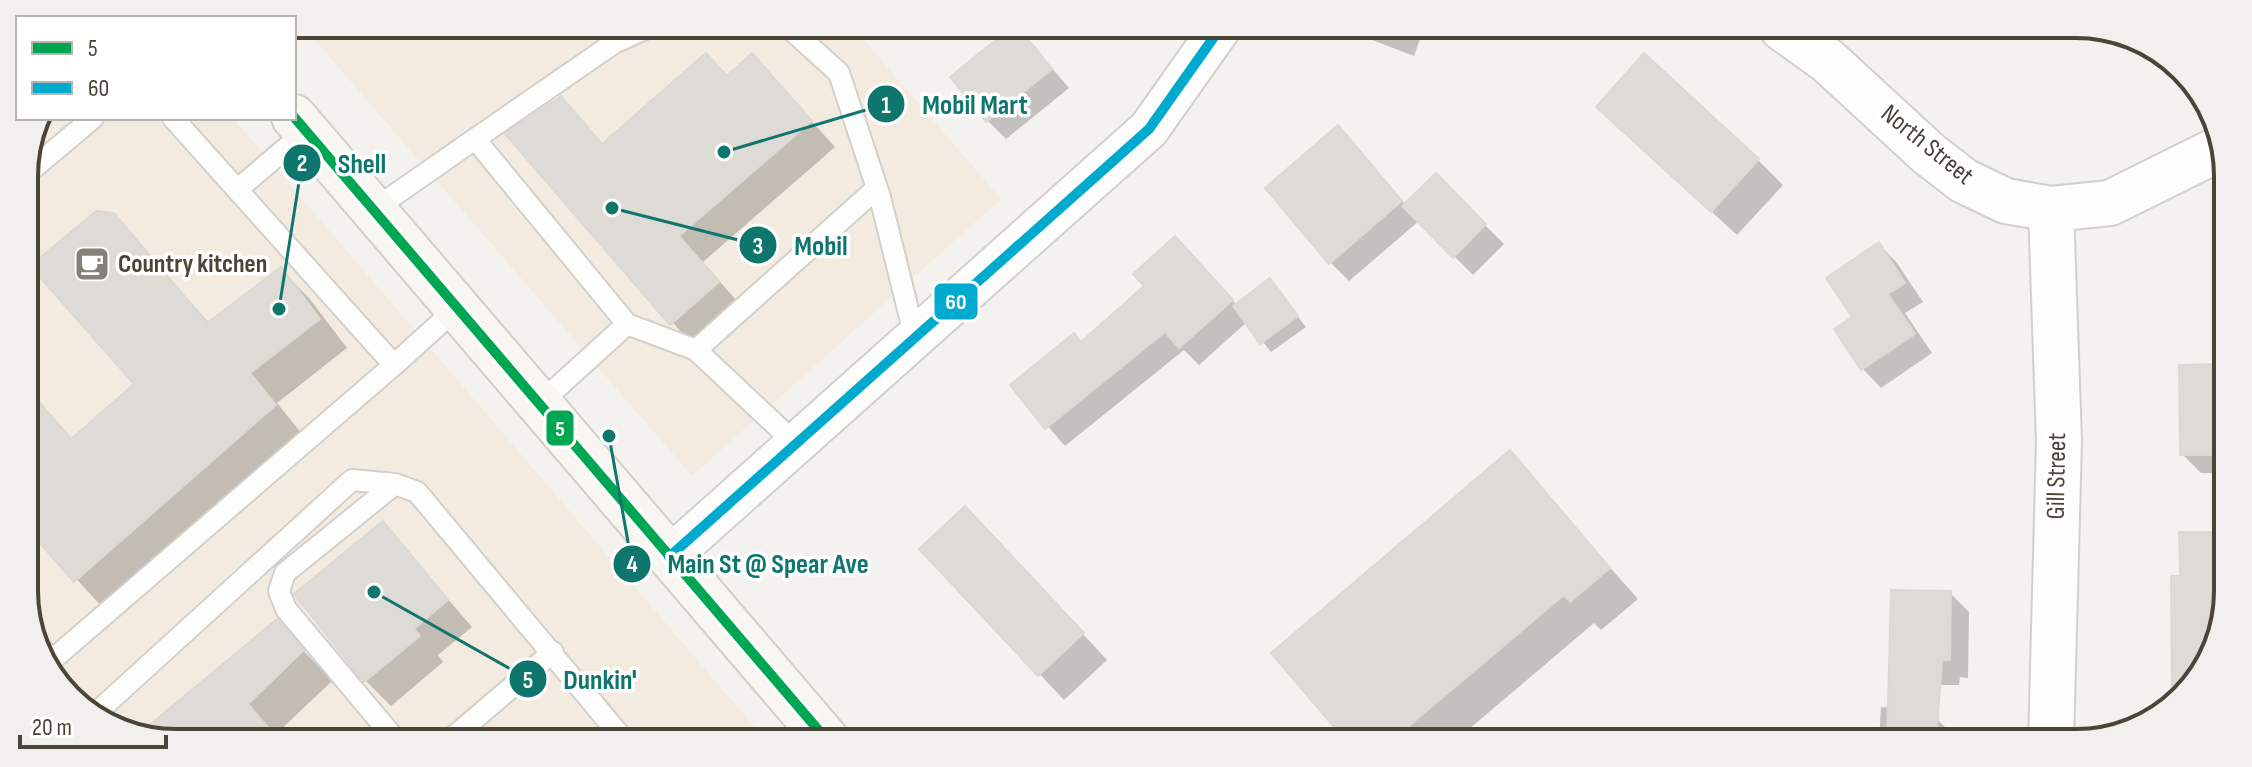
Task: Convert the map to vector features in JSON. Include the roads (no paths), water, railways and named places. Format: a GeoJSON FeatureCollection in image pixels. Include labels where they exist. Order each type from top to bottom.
{"type":"FeatureCollection","features":[{"type":"Feature","properties":{"kind":"main road"},"geometry":{"type":"LineString","coordinates":[[300,124],[817,729]]}},
{"type":"Feature","properties":{"kind":"street"},"geometry":{"type":"LineString","coordinates":[[669,557],[1149,129],[1213,38]]}},
{"type":"Feature","properties":{"kind":"street","name":"North Street"},"geometry":{"type":"LineString","coordinates":[[1796,38],[1828,61],[1929,154],[1964,181],[2006,201],[2051,209],[2110,203],[2211,153]]}},
{"type":"Feature","properties":{"kind":"street","name":"Gill Street"},"geometry":{"type":"LineString","coordinates":[[2051,209],[2059,441],[2051,729]]}},
{"type":"Feature","properties":{"kind":"lane"},"geometry":{"type":"LineString","coordinates":[[373,210],[625,38]]}},
{"type":"Feature","properties":{"kind":"lane"},"geometry":{"type":"LineString","coordinates":[[800,38],[839,73],[877,188],[915,338]]}},
{"type":"Feature","properties":{"kind":"lane"},"geometry":{"type":"LineString","coordinates":[[39,164],[91,120]]}},
{"type":"Feature","properties":{"kind":"lane"},"geometry":{"type":"LineString","coordinates":[[175,120],[394,365]]}},
{"type":"Feature","properties":{"kind":"lane"},"geometry":{"type":"LineString","coordinates":[[238,189],[300,124]]}},
{"type":"Feature","properties":{"kind":"lane"},"geometry":{"type":"LineString","coordinates":[[475,139],[627,324],[696,350],[796,444]]}},
{"type":"Feature","properties":{"kind":"lane"},"geometry":{"type":"LineString","coordinates":[[696,350],[877,188]]}},
{"type":"Feature","properties":{"kind":"lane"},"geometry":{"type":"LineString","coordinates":[[55,657],[457,308]]}},
{"type":"Feature","properties":{"kind":"lane"},"geometry":{"type":"LineString","coordinates":[[539,404],[627,324]]}},
{"type":"Feature","properties":{"kind":"lane"},"geometry":{"type":"LineString","coordinates":[[103,707],[352,480],[395,484],[417,492],[615,729]]}},
{"type":"Feature","properties":{"kind":"lane"},"geometry":{"type":"LineString","coordinates":[[386,729],[286,609],[279,591],[285,573],[395,484]]}},
{"type":"Feature","properties":{"kind":"lane"},"geometry":{"type":"LineString","coordinates":[[463,729],[553,652]]}},
{"type":"Feature","properties":{"kind":"place","name":"Mobil Mart"},"geometry":{"type":"Point","coordinates":[724,152]}},
{"type":"Feature","properties":{"kind":"place","name":"Mobil"},"geometry":{"type":"Point","coordinates":[612,208]}},
{"type":"Feature","properties":{"kind":"place","name":"Country kitchen"},"geometry":{"type":"Point","coordinates":[92,264]}},
{"type":"Feature","properties":{"kind":"place","name":"Shell"},"geometry":{"type":"Point","coordinates":[279,309]}},
{"type":"Feature","properties":{"kind":"place","name":"Main St @ Spear Ave"},"geometry":{"type":"Point","coordinates":[609,436]}},
{"type":"Feature","properties":{"kind":"place","name":"Dunkin'"},"geometry":{"type":"Point","coordinates":[374,592]}}]}
